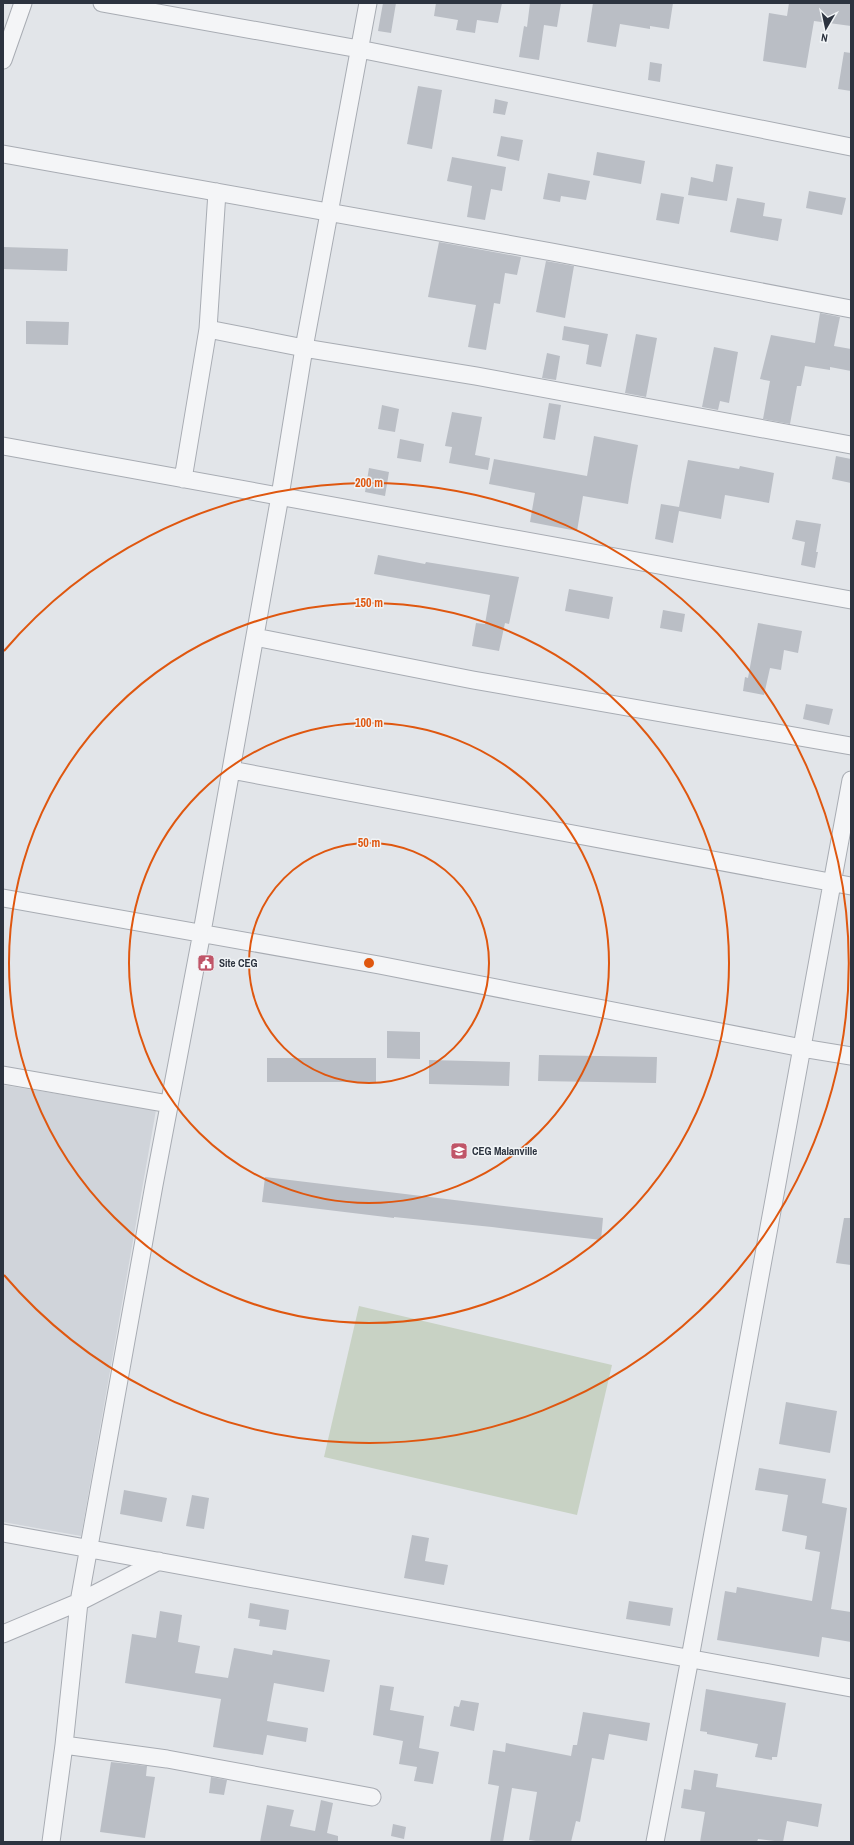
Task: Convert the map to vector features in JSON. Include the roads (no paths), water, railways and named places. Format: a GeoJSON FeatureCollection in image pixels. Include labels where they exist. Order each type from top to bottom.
{"type":"FeatureCollection","features":[{"type":"Feature","properties":{"kind":"street"},"geometry":{"type":"LineString","coordinates":[[3,60],[24,3]]}},
{"type":"Feature","properties":{"kind":"street"},"geometry":{"type":"LineString","coordinates":[[102,3],[177,10],[359,49],[851,147]]}},
{"type":"Feature","properties":{"kind":"street"},"geometry":{"type":"LineString","coordinates":[[51,1842],[64,1745],[80,1602],[89,1548],[169,1104],[202,932],[280,496],[304,348],[368,3]]}},
{"type":"Feature","properties":{"kind":"street"},"geometry":{"type":"LineString","coordinates":[[3,154],[330,212],[851,308]]}},
{"type":"Feature","properties":{"kind":"street"},"geometry":{"type":"LineString","coordinates":[[183,479],[208,328],[217,192]]}},
{"type":"Feature","properties":{"kind":"street"},"geometry":{"type":"LineString","coordinates":[[208,328],[304,348],[476,376],[851,445]]}},
{"type":"Feature","properties":{"kind":"street"},"geometry":{"type":"LineString","coordinates":[[3,446],[851,600]]}},
{"type":"Feature","properties":{"kind":"street"},"geometry":{"type":"LineString","coordinates":[[254,637],[473,680],[851,746]]}},
{"type":"Feature","properties":{"kind":"street"},"geometry":{"type":"LineString","coordinates":[[231,770],[851,886]]}},
{"type":"Feature","properties":{"kind":"street"},"geometry":{"type":"LineString","coordinates":[[655,1842],[851,780]]}},
{"type":"Feature","properties":{"kind":"street"},"geometry":{"type":"LineString","coordinates":[[3,898],[202,932],[802,1048],[851,1056]]}},
{"type":"Feature","properties":{"kind":"street"},"geometry":{"type":"LineString","coordinates":[[3,1075],[169,1104]]}},
{"type":"Feature","properties":{"kind":"street"},"geometry":{"type":"LineString","coordinates":[[3,1533],[851,1688]]}},
{"type":"Feature","properties":{"kind":"street"},"geometry":{"type":"LineString","coordinates":[[3,1634],[80,1602],[159,1561]]}},
{"type":"Feature","properties":{"kind":"street"},"geometry":{"type":"LineString","coordinates":[[64,1745],[168,1759],[372,1797]]}},
{"type":"Feature","properties":{"kind":"place","name":"Site CEG"},"geometry":{"type":"Point","coordinates":[206,963]}},
{"type":"Feature","properties":{"kind":"place","name":"CEG Malanville"},"geometry":{"type":"Point","coordinates":[459,1151]}}]}
